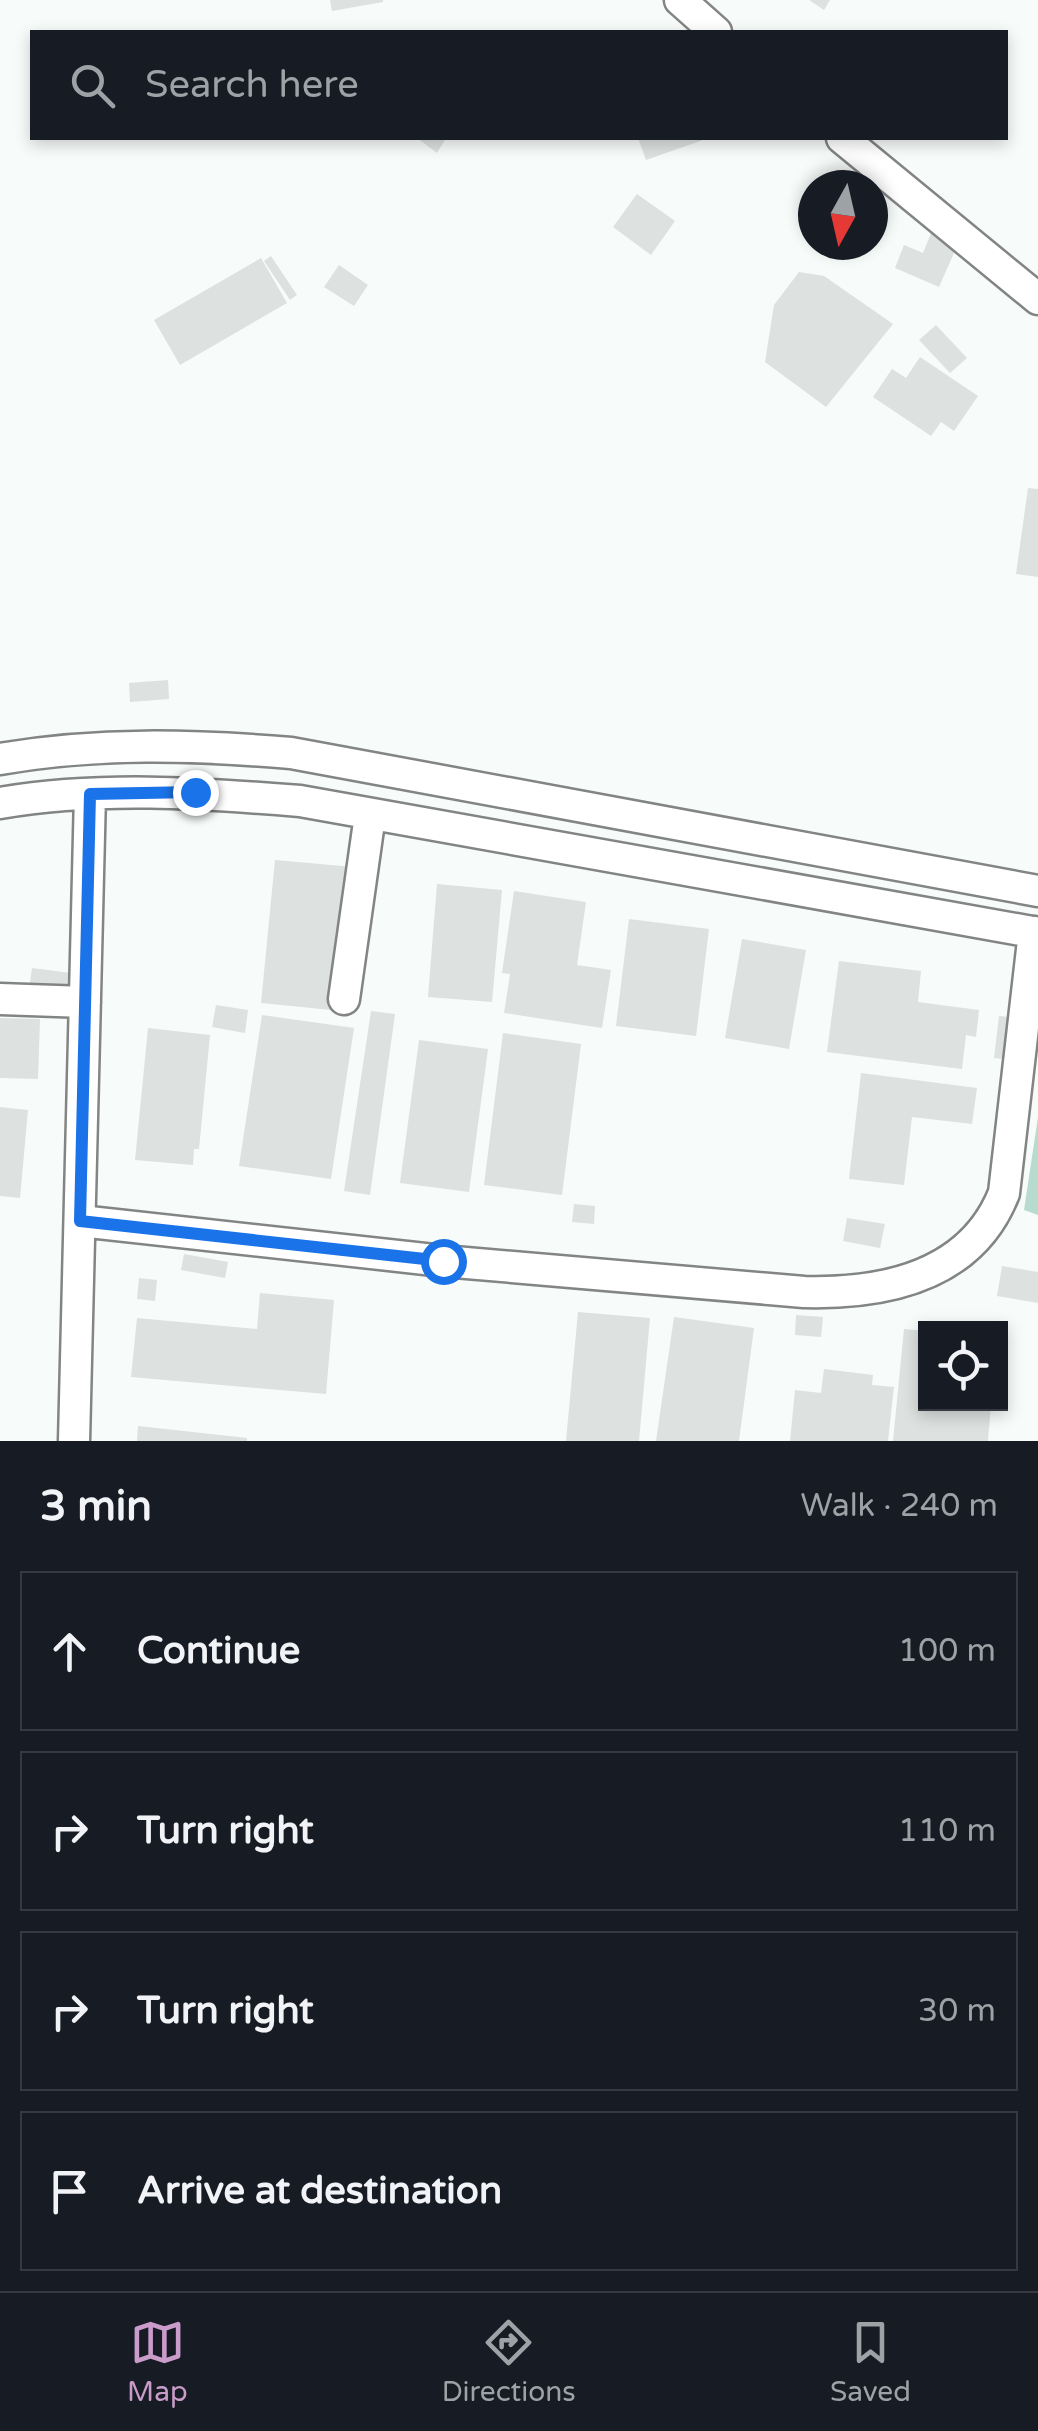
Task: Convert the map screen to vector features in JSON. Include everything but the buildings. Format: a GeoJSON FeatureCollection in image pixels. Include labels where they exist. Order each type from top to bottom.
{"type":"FeatureCollection","features":[{"type":"Feature","properties":{"kind":"street"},"geometry":{"type":"LineString","coordinates":[[680,0],[714,30]]}},
{"type":"Feature","properties":{"kind":"street"},"geometry":{"type":"LineString","coordinates":[[844,140],[1038,299]]}},
{"type":"Feature","properties":{"kind":"street"},"geometry":{"type":"LineString","coordinates":[[0,759],[51,750],[169,744],[292,753],[1038,892]]}},
{"type":"Feature","properties":{"kind":"street"},"geometry":{"type":"LineString","coordinates":[[0,803],[52,794],[195,792],[300,801],[1036,933],[1004,1194],[995,1216],[953,1258],[928,1276],[897,1286],[855,1293],[804,1292],[443,1261],[80,1221]]}},
{"type":"Feature","properties":{"kind":"street"},"geometry":{"type":"LineString","coordinates":[[74,1441],[90,794]]}},
{"type":"Feature","properties":{"kind":"street"},"geometry":{"type":"LineString","coordinates":[[344,1000],[370,815]]}},
{"type":"Feature","properties":{"kind":"street"},"geometry":{"type":"LineString","coordinates":[[0,999],[85,1002]]}},
{"type":"Feature","properties":{"kind":"green space"},"geometry":{"type":"Polygon","coordinates":[[[1038,1117],[1038,1215],[1024,1210],[1038,1117]]]}},
{"type":"Feature","properties":{"kind":"route"},"geometry":{"type":"LineString","coordinates":[[195,792],[90,794],[80,1221],[443,1261]]}}]}
